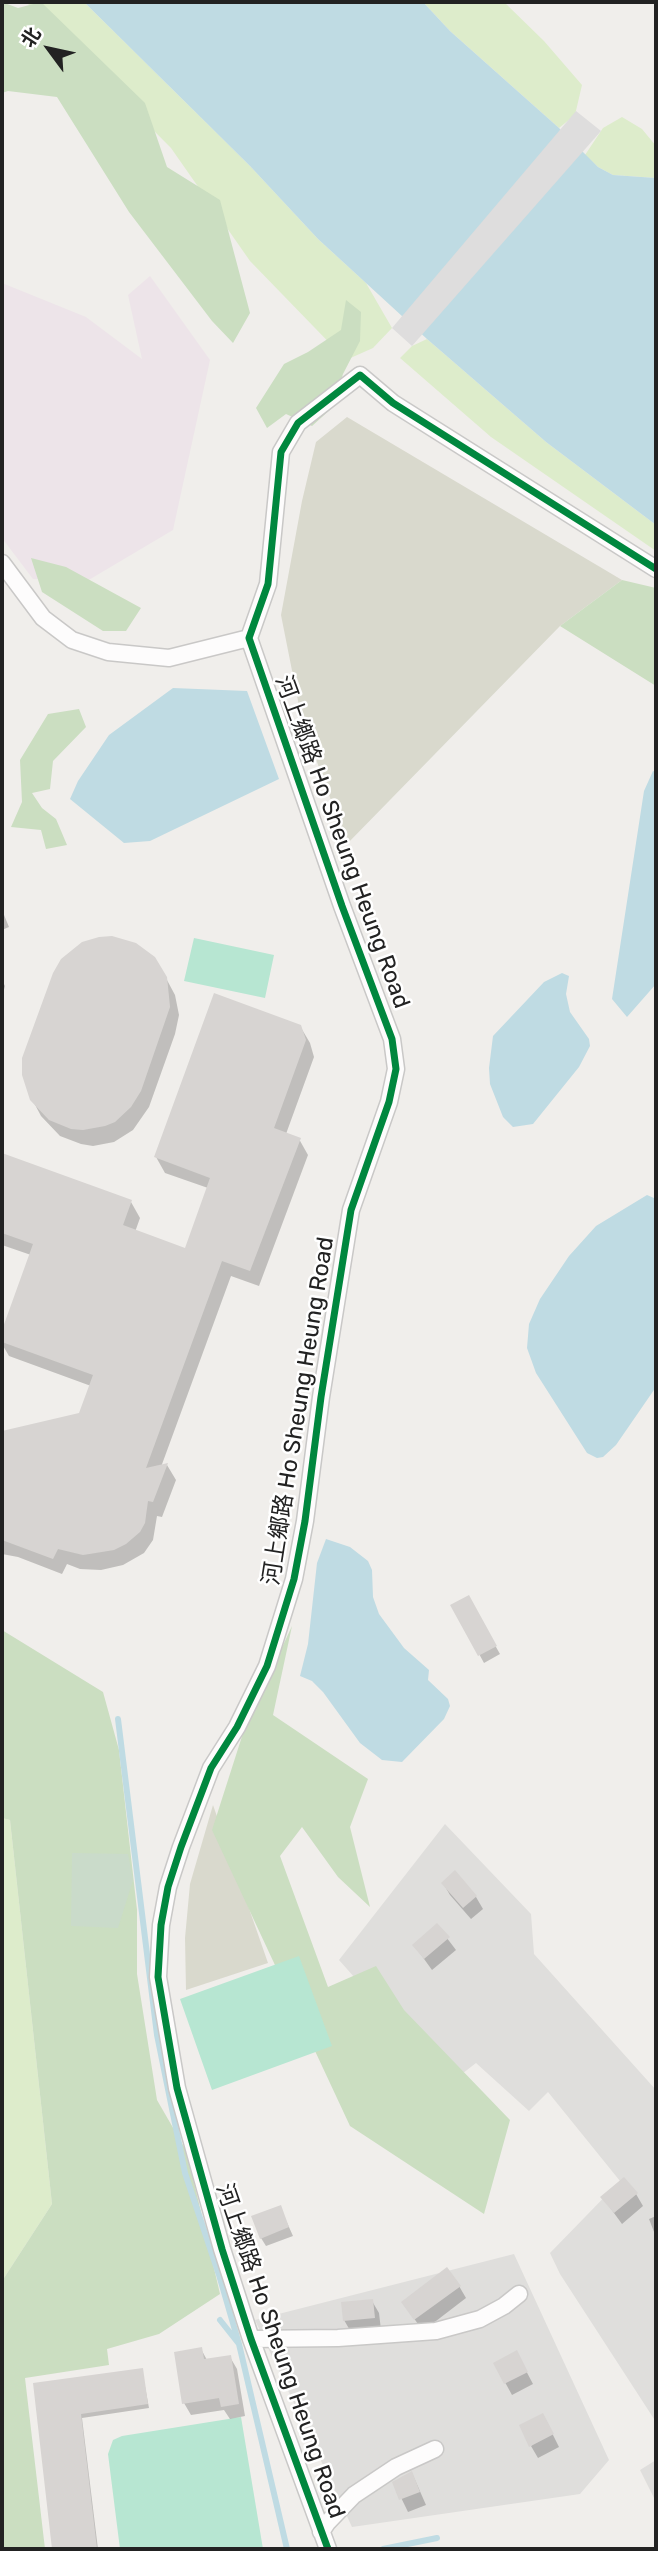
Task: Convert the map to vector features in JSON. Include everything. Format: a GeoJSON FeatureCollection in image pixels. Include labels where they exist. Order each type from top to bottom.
{"type":"FeatureCollection","features":[{"type":"Feature","properties":{"kind":"street"},"geometry":{"type":"LineString","coordinates":[[2,562],[43,618],[72,640],[108,653],[169,658],[249,638],[268,584],[281,452],[298,423],[360,375],[393,403],[656,569]]}},
{"type":"Feature","properties":{"kind":"street","name":"河上鄉路 Ho Sheung Heung Road"},"geometry":{"type":"LineString","coordinates":[[249,638],[342,906],[392,1039],[396,1069],[389,1102],[351,1210],[294,1579],[263,1676],[237,1727],[211,1768],[181,1847],[168,1887],[161,1925],[158,1977],[177,2088],[212,2216],[251,2339],[328,2549]]}},
{"type":"Feature","properties":{"kind":"street"},"geometry":{"type":"LineString","coordinates":[[251,2339],[338,2338],[436,2331],[480,2319],[519,2294]]}},
{"type":"Feature","properties":{"kind":"street"},"geometry":{"type":"LineString","coordinates":[[321,2532],[354,2495],[397,2467],[435,2449]]}},
{"type":"Feature","properties":{"kind":"shaded area"},"geometry":{"type":"Polygon","coordinates":[[[150,276],[210,360],[173,530],[87,581],[33,579],[2,538],[2,283],[86,317],[142,359],[128,295],[150,276]]]}},
{"type":"Feature","properties":{"kind":"shaded area"},"geometry":{"type":"Polygon","coordinates":[[[347,417],[622,580],[560,626],[347,844],[302,721],[281,615],[316,442],[347,417]]]}},
{"type":"Feature","properties":{"kind":"shaded area"},"geometry":{"type":"Polygon","coordinates":[[[213,1805],[268,1963],[186,1990],[185,1938],[190,1884],[213,1805]]]}},
{"type":"Feature","properties":{"kind":"shaded area"},"geometry":{"type":"Polygon","coordinates":[[[445,1824],[531,1914],[534,1954],[656,2090],[656,2422],[560,2274],[550,2253],[620,2181],[548,2092],[529,2111],[476,2063],[449,2084],[339,1960],[445,1824]]]}},
{"type":"Feature","properties":{"kind":"shaded area"},"geometry":{"type":"Polygon","coordinates":[[[514,2254],[609,2460],[580,2494],[352,2527],[255,2320],[514,2254]]]}},
{"type":"Feature","properties":{"kind":"shaded area"},"geometry":{"type":"Polygon","coordinates":[[[656,2460],[656,2502],[640,2470],[656,2460]]]}},
{"type":"Feature","properties":{"kind":"green space"},"geometry":{"type":"Polygon","coordinates":[[[2,2],[18,8],[41,2],[145,103],[167,167],[220,200],[250,313],[233,343],[212,321],[129,212],[57,97],[8,91],[2,93],[2,2]]]}},
{"type":"Feature","properties":{"kind":"green space"},"geometry":{"type":"Polygon","coordinates":[[[26,2],[84,2],[250,166],[318,239],[366,283],[392,328],[373,348],[346,360],[250,261],[171,148],[26,2]]]}},
{"type":"Feature","properties":{"kind":"green space"},"geometry":{"type":"Polygon","coordinates":[[[423,2],[504,2],[544,41],[582,85],[575,115],[559,128],[450,31],[423,2]]]}},
{"type":"Feature","properties":{"kind":"green space"},"geometry":{"type":"Polygon","coordinates":[[[622,117],[642,129],[656,146],[656,178],[613,175],[598,167],[585,155],[603,128],[622,117]]]}},
{"type":"Feature","properties":{"kind":"green space"},"geometry":{"type":"Polygon","coordinates":[[[346,300],[361,312],[360,341],[343,374],[332,408],[312,426],[286,414],[267,428],[256,408],[284,364],[341,330],[346,300]]]}},
{"type":"Feature","properties":{"kind":"green space"},"geometry":{"type":"Polygon","coordinates":[[[427,339],[546,442],[656,525],[656,551],[491,437],[400,358],[412,346],[427,339]]]}},
{"type":"Feature","properties":{"kind":"green space"},"geometry":{"type":"Polygon","coordinates":[[[31,558],[66,567],[141,608],[126,631],[103,631],[42,592],[31,558]]]}},
{"type":"Feature","properties":{"kind":"green space"},"geometry":{"type":"Polygon","coordinates":[[[622,580],[656,588],[656,686],[560,626],[622,580]]]}},
{"type":"Feature","properties":{"kind":"green space"},"geometry":{"type":"Polygon","coordinates":[[[79,709],[86,727],[53,761],[50,789],[32,793],[42,808],[56,819],[67,845],[46,849],[41,830],[11,827],[22,802],[20,760],[48,714],[79,709]]]}},
{"type":"Feature","properties":{"kind":"green space"},"geometry":{"type":"Polygon","coordinates":[[[194,938],[274,955],[265,998],[184,981],[194,938]]]}},
{"type":"Feature","properties":{"kind":"green space"},"geometry":{"type":"Polygon","coordinates":[[[292,1626],[273,1715],[368,1779],[350,1827],[370,1907],[338,1877],[302,1827],[280,1856],[328,1987],[376,1966],[404,2010],[510,2120],[484,2214],[350,2126],[212,1830],[245,1727],[292,1626]]]}},
{"type":"Feature","properties":{"kind":"green space"},"geometry":{"type":"Polygon","coordinates":[[[2,1630],[103,1692],[119,1750],[137,1910],[137,1974],[157,2100],[187,2152],[220,2294],[159,2334],[107,2349],[109,2365],[25,2378],[45,2549],[2,2549],[2,2281],[52,2204],[10,1820],[2,1818],[2,1630]]]}},
{"type":"Feature","properties":{"kind":"green space"},"geometry":{"type":"Polygon","coordinates":[[[2,1818],[10,1820],[52,2204],[2,2281],[2,1818]]]}},
{"type":"Feature","properties":{"kind":"green space"},"geometry":{"type":"Polygon","coordinates":[[[72,1853],[128,1854],[133,1880],[118,1928],[71,1926],[72,1853]]]}},
{"type":"Feature","properties":{"kind":"green space"},"geometry":{"type":"Polygon","coordinates":[[[299,1956],[332,2046],[212,2090],[180,1999],[299,1956]]]}},
{"type":"Feature","properties":{"kind":"green space"},"geometry":{"type":"Polygon","coordinates":[[[241,2417],[263,2549],[120,2549],[108,2454],[113,2440],[122,2436],[241,2417]]]}},
{"type":"Feature","properties":{"kind":"water"},"geometry":{"type":"Polygon","coordinates":[[[84,2],[423,2],[450,31],[559,128],[598,167],[613,175],[656,178],[656,525],[546,442],[427,339],[318,239],[250,166],[84,2]]]}},
{"type":"Feature","properties":{"kind":"water"},"geometry":{"type":"Polygon","coordinates":[[[173,688],[247,691],[279,779],[150,841],[124,843],[70,799],[78,781],[109,735],[173,688]]]}},
{"type":"Feature","properties":{"kind":"water"},"geometry":{"type":"Polygon","coordinates":[[[653,771],[656,772],[656,984],[627,1017],[612,999],[644,791],[653,771]]]}},
{"type":"Feature","properties":{"kind":"water"},"geometry":{"type":"Polygon","coordinates":[[[562,973],[569,976],[566,994],[570,1012],[589,1039],[590,1046],[579,1067],[533,1124],[513,1127],[503,1117],[490,1084],[493,1036],[544,982],[562,973]]]}},
{"type":"Feature","properties":{"kind":"water"},"geometry":{"type":"Polygon","coordinates":[[[647,1195],[656,1202],[656,1387],[616,1445],[603,1457],[597,1458],[587,1453],[536,1373],[527,1348],[529,1324],[540,1299],[569,1256],[596,1226],[647,1195]]]}},
{"type":"Feature","properties":{"kind":"water"},"geometry":{"type":"Polygon","coordinates":[[[326,1539],[350,1547],[368,1561],[372,1570],[373,1597],[379,1614],[404,1648],[429,1670],[428,1680],[448,1699],[450,1706],[444,1719],[402,1762],[382,1760],[360,1743],[323,1692],[312,1681],[300,1676],[308,1644],[317,1563],[326,1539]]]}},
{"type":"Feature","properties":{"kind":"pier"},"geometry":{"type":"Polygon","coordinates":[[[576,111],[601,131],[412,346],[392,328],[576,111]]]}},
{"type":"Feature","properties":{"kind":"building"},"geometry":{"type":"Polygon","coordinates":[[[112,936],[136,943],[155,957],[167,977],[170,1007],[141,1091],[131,1107],[115,1122],[105,1126],[71,1129],[49,1120],[30,1100],[22,1075],[22,1058],[53,973],[61,959],[82,942],[112,936]]]}},
{"type":"Feature","properties":{"kind":"building"},"geometry":{"type":"Polygon","coordinates":[[[214,993],[301,1025],[306,1040],[274,1128],[301,1138],[250,1271],[222,1261],[146,1468],[168,1463],[153,1502],[148,1501],[145,1523],[140,1532],[114,1550],[83,1555],[58,1549],[53,1559],[2,1540],[2,1431],[79,1413],[93,1375],[2,1342],[2,1330],[33,1244],[2,1233],[2,1153],[132,1200],[123,1225],[185,1248],[210,1178],[154,1157],[214,993]]]}},
{"type":"Feature","properties":{"kind":"building"},"geometry":{"type":"Polygon","coordinates":[[[469,1595],[497,1646],[478,1656],[450,1605],[469,1595]]]}},
{"type":"Feature","properties":{"kind":"building"},"geometry":{"type":"Polygon","coordinates":[[[455,1870],[477,1896],[463,1908],[441,1883],[455,1870]]]}},
{"type":"Feature","properties":{"kind":"building"},"geometry":{"type":"Polygon","coordinates":[[[437,1923],[450,1937],[424,1959],[412,1945],[437,1923]]]}},
{"type":"Feature","properties":{"kind":"building"},"geometry":{"type":"Polygon","coordinates":[[[624,2177],[638,2193],[614,2213],[600,2197],[624,2177]]]}},
{"type":"Feature","properties":{"kind":"building"},"geometry":{"type":"Polygon","coordinates":[[[281,2205],[289,2227],[260,2239],[251,2216],[281,2205]]]}},
{"type":"Feature","properties":{"kind":"building"},"geometry":{"type":"Polygon","coordinates":[[[447,2267],[461,2286],[414,2320],[401,2302],[447,2267]]]}},
{"type":"Feature","properties":{"kind":"building"},"geometry":{"type":"Polygon","coordinates":[[[373,2299],[375,2318],[343,2321],[341,2302],[373,2299]]]}},
{"type":"Feature","properties":{"kind":"building"},"geometry":{"type":"Polygon","coordinates":[[[202,2347],[204,2359],[231,2355],[239,2404],[221,2407],[219,2398],[182,2404],[174,2352],[202,2347]]]}},
{"type":"Feature","properties":{"kind":"building"},"geometry":{"type":"Polygon","coordinates":[[[517,2350],[528,2372],[504,2384],[493,2363],[517,2350]]]}},
{"type":"Feature","properties":{"kind":"building"},"geometry":{"type":"Polygon","coordinates":[[[143,2368],[148,2404],[81,2414],[97,2549],[52,2549],[33,2383],[143,2368]]]}},
{"type":"Feature","properties":{"kind":"building"},"geometry":{"type":"Polygon","coordinates":[[[543,2413],[554,2434],[529,2447],[519,2425],[543,2413]]]}},
{"type":"Feature","properties":{"kind":"building"},"geometry":{"type":"Polygon","coordinates":[[[412,2471],[420,2492],[399,2500],[392,2482],[412,2471]]]}},
{"type":"Feature","properties":{"kind":"waterway"},"geometry":{"type":"LineString","coordinates":[[118,1719],[157,2035],[185,2173],[239,2344]]}},
{"type":"Feature","properties":{"kind":"waterway"},"geometry":{"type":"LineString","coordinates":[[220,2320],[239,2344],[287,2549]]}},
{"type":"Feature","properties":{"kind":"waterway"},"geometry":{"type":"LineString","coordinates":[[383,2549],[437,2538]]}},
{"type":"Feature","properties":{"kind":"cycle path"},"geometry":{"type":"LineString","coordinates":[[328,2549],[251,2339],[222,2249],[177,2088],[158,1977],[161,1925],[168,1887],[181,1847],[211,1768],[237,1727],[267,1666],[294,1579],[351,1210],[389,1102],[396,1069],[392,1039],[342,906],[249,638],[268,584],[281,452],[298,423],[360,375],[393,403],[656,569]]}}]}
